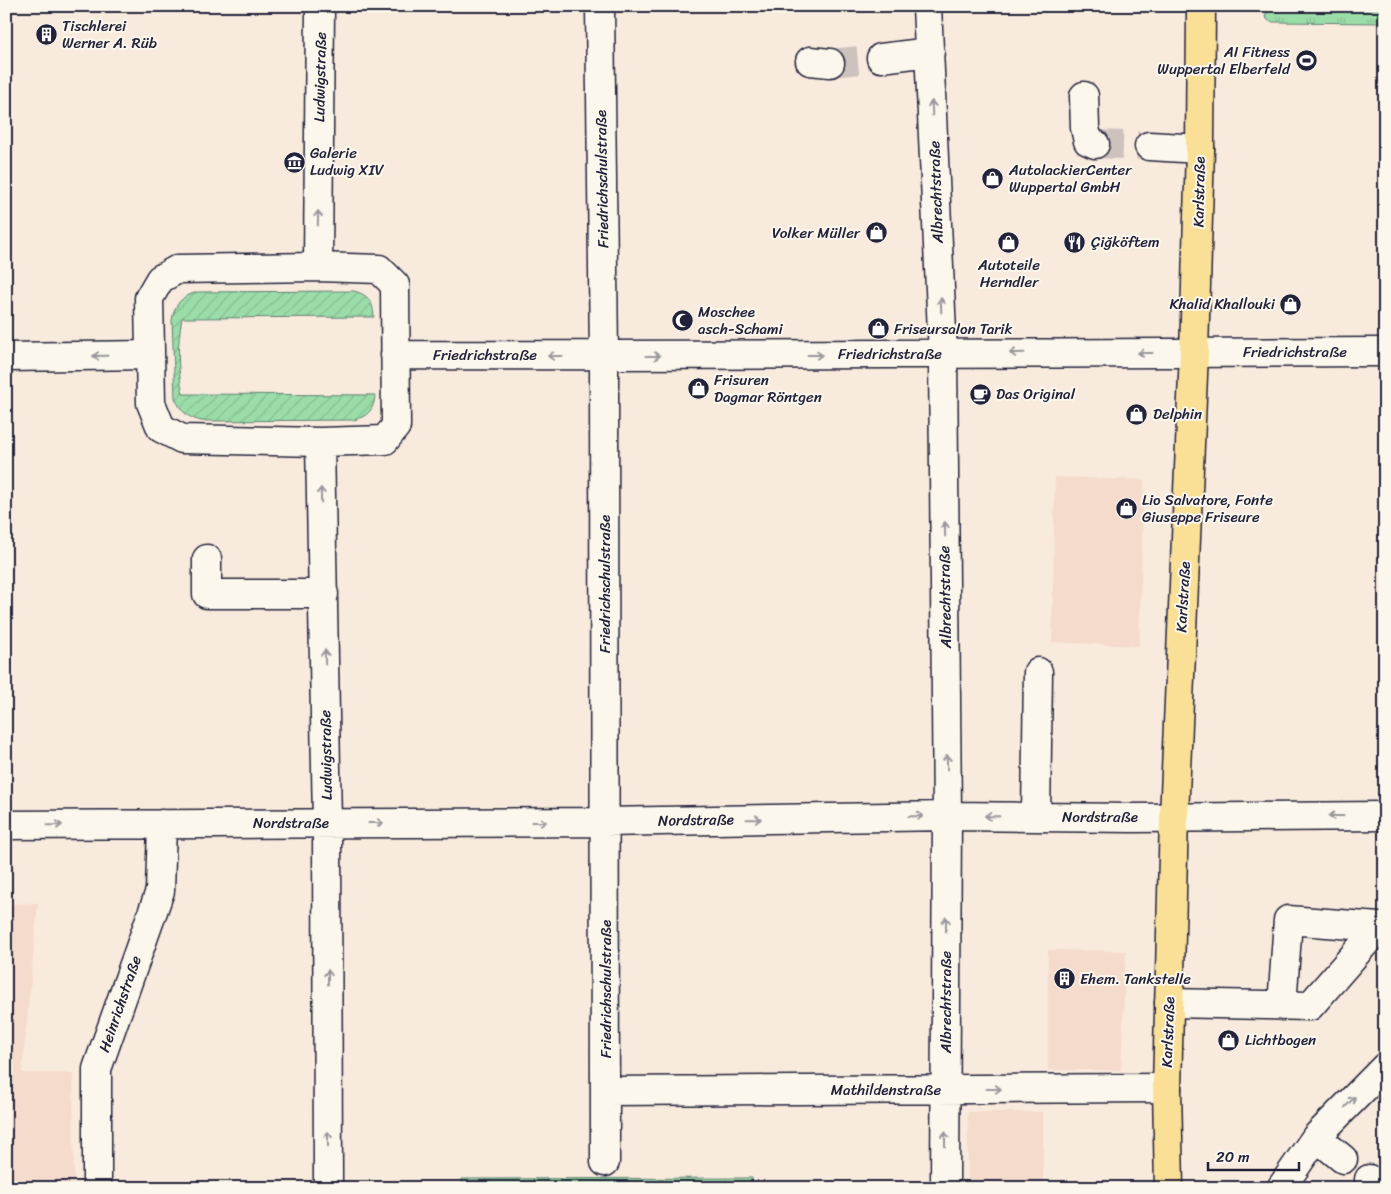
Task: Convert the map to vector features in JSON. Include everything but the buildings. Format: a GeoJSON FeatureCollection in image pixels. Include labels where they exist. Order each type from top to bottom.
{"type":"FeatureCollection","features":[{"type":"Feature","properties":{"kind":"main road","name":"Karlstraße"},"geometry":{"type":"LineString","coordinates":[[1169,1188],[1167,1088],[1174,817],[1194,352],[1200,149],[1201,6]]}},
{"type":"Feature","properties":{"kind":"street","name":"Ludwigstraße"},"geometry":{"type":"LineString","coordinates":[[318,267],[320,6]]}},
{"type":"Feature","properties":{"kind":"street","name":"Friedrichschulstraße"},"geometry":{"type":"LineString","coordinates":[[600,6],[604,356],[605,1162]]}},
{"type":"Feature","properties":{"kind":"street","name":"Albrechtstraße"},"geometry":{"type":"LineString","coordinates":[[927,6],[943,354],[947,816],[945,1188]]}},
{"type":"Feature","properties":{"kind":"street"},"geometry":{"type":"LineString","coordinates":[[881,58],[930,52]]}},
{"type":"Feature","properties":{"kind":"street"},"geometry":{"type":"LineString","coordinates":[[1084,96],[1085,128],[1088,141],[1095,144]]}},
{"type":"Feature","properties":{"kind":"street"},"geometry":{"type":"LineString","coordinates":[[1149,146],[1200,149]]}},
{"type":"Feature","properties":{"kind":"street"},"geometry":{"type":"LineString","coordinates":[[318,267],[380,269],[394,284],[395,355],[396,426],[385,440],[320,442],[182,439],[161,428],[151,403],[149,298],[160,279],[178,268],[318,267]]}},
{"type":"Feature","properties":{"kind":"street","name":"Friedrichstraße"},"geometry":{"type":"LineString","coordinates":[[395,355],[604,356],[1385,352]]}},
{"type":"Feature","properties":{"kind":"street"},"geometry":{"type":"LineString","coordinates":[[6,357],[149,356]]}},
{"type":"Feature","properties":{"kind":"street","name":"Ludwigstraße"},"geometry":{"type":"LineString","coordinates":[[320,442],[327,823],[328,1188]]}},
{"type":"Feature","properties":{"kind":"street"},"geometry":{"type":"LineString","coordinates":[[207,558],[207,594],[324,594]]}},
{"type":"Feature","properties":{"kind":"street"},"geometry":{"type":"LineString","coordinates":[[1036,817],[1038,672]]}},
{"type":"Feature","properties":{"kind":"street","name":"Nordstraße"},"geometry":{"type":"LineString","coordinates":[[6,825],[606,822],[947,816],[1385,816]]}},
{"type":"Feature","properties":{"kind":"street","name":"Heinrichstraße"},"geometry":{"type":"LineString","coordinates":[[97,1188],[98,1069],[160,892],[162,824]]}},
{"type":"Feature","properties":{"kind":"street"},"geometry":{"type":"LineString","coordinates":[[1169,1003],[1282,1006]]}},
{"type":"Feature","properties":{"kind":"street"},"geometry":{"type":"LineString","coordinates":[[1281,1188],[1316,1138],[1385,1067]]}},
{"type":"Feature","properties":{"kind":"street","name":"Mathildenstraße"},"geometry":{"type":"LineString","coordinates":[[606,1091],[1167,1088]]}},
{"type":"Feature","properties":{"kind":"street"},"geometry":{"type":"LineString","coordinates":[[1316,1138],[1343,1159]]}},
{"type":"Feature","properties":{"kind":"shaded area"},"geometry":{"type":"Polygon","coordinates":[[[1055,477],[1144,480],[1139,646],[1052,642],[1055,477]]]}},
{"type":"Feature","properties":{"kind":"shaded area"},"geometry":{"type":"Polygon","coordinates":[[[38,903],[22,1073],[73,1073],[74,1188],[6,1188],[6,904],[38,903]]]}},
{"type":"Feature","properties":{"kind":"shaded area"},"geometry":{"type":"Polygon","coordinates":[[[1048,950],[1126,951],[1121,1070],[1048,1070],[1048,950]]]}},
{"type":"Feature","properties":{"kind":"shaded area"},"geometry":{"type":"Polygon","coordinates":[[[968,1112],[1043,1112],[1043,1188],[968,1188],[968,1112]]]}},
{"type":"Feature","properties":{"kind":"green space"},"geometry":{"type":"Polygon","coordinates":[[[1273,9],[1385,9],[1385,23],[1274,22],[1269,21],[1265,17],[1267,12],[1273,9]]]}},
{"type":"Feature","properties":{"kind":"green space"},"geometry":{"type":"Polygon","coordinates":[[[354,291],[367,297],[373,307],[374,317],[182,318],[179,337],[179,365],[183,394],[375,395],[372,408],[363,417],[354,420],[201,421],[191,418],[179,407],[175,398],[172,320],[177,305],[184,298],[198,292],[354,291]]]}},
{"type":"Feature","properties":{"kind":"green space"},"geometry":{"type":"Polygon","coordinates":[[[752,1178],[752,1188],[462,1188],[462,1179],[752,1178]]]}},
{"type":"Feature","properties":{"kind":"tunnel"},"geometry":{"type":"LineString","coordinates":[[830,63],[881,58]]}},
{"type":"Feature","properties":{"kind":"tunnel"},"geometry":{"type":"LineString","coordinates":[[1095,144],[1149,146]]}},
{"type":"Feature","properties":{"kind":"place","name":"Tischlerei Werner A. Rüb"},"geometry":{"type":"Point","coordinates":[46,35]}},
{"type":"Feature","properties":{"kind":"place","name":"AI Fitness Wuppertal Elberfeld"},"geometry":{"type":"Point","coordinates":[1306,61]}},
{"type":"Feature","properties":{"kind":"place","name":"Galerie Ludwig XIV"},"geometry":{"type":"Point","coordinates":[294,162]}},
{"type":"Feature","properties":{"kind":"place","name":"AutolackierCenter Wuppertal GmbH"},"geometry":{"type":"Point","coordinates":[993,179]}},
{"type":"Feature","properties":{"kind":"place","name":"Volker Müller"},"geometry":{"type":"Point","coordinates":[876,233]}},
{"type":"Feature","properties":{"kind":"place","name":"Autoteile Herndler"},"geometry":{"type":"Point","coordinates":[1009,242]}},
{"type":"Feature","properties":{"kind":"place","name":"Çiğköftem"},"geometry":{"type":"Point","coordinates":[1075,242]}},
{"type":"Feature","properties":{"kind":"place","name":"Khalid Khallouki"},"geometry":{"type":"Point","coordinates":[1291,304]}},
{"type":"Feature","properties":{"kind":"place","name":"Moschee asch-Schami"},"geometry":{"type":"Point","coordinates":[682,321]}},
{"type":"Feature","properties":{"kind":"place","name":"Friseursalon Tarik"},"geometry":{"type":"Point","coordinates":[878,329]}},
{"type":"Feature","properties":{"kind":"place","name":"Frisuren Dagmar Röntgen"},"geometry":{"type":"Point","coordinates":[698,389]}},
{"type":"Feature","properties":{"kind":"place","name":"Das Original"},"geometry":{"type":"Point","coordinates":[980,394]}},
{"type":"Feature","properties":{"kind":"place","name":"Delphin"},"geometry":{"type":"Point","coordinates":[1137,414]}},
{"type":"Feature","properties":{"kind":"place","name":"Lio Salvatore, Fonte Giuseppe Friseure"},"geometry":{"type":"Point","coordinates":[1126,509]}},
{"type":"Feature","properties":{"kind":"place","name":"Ehem. Tankstelle"},"geometry":{"type":"Point","coordinates":[1064,979]}},
{"type":"Feature","properties":{"kind":"place","name":"Lichtbogen"},"geometry":{"type":"Point","coordinates":[1229,1040]}}]}
